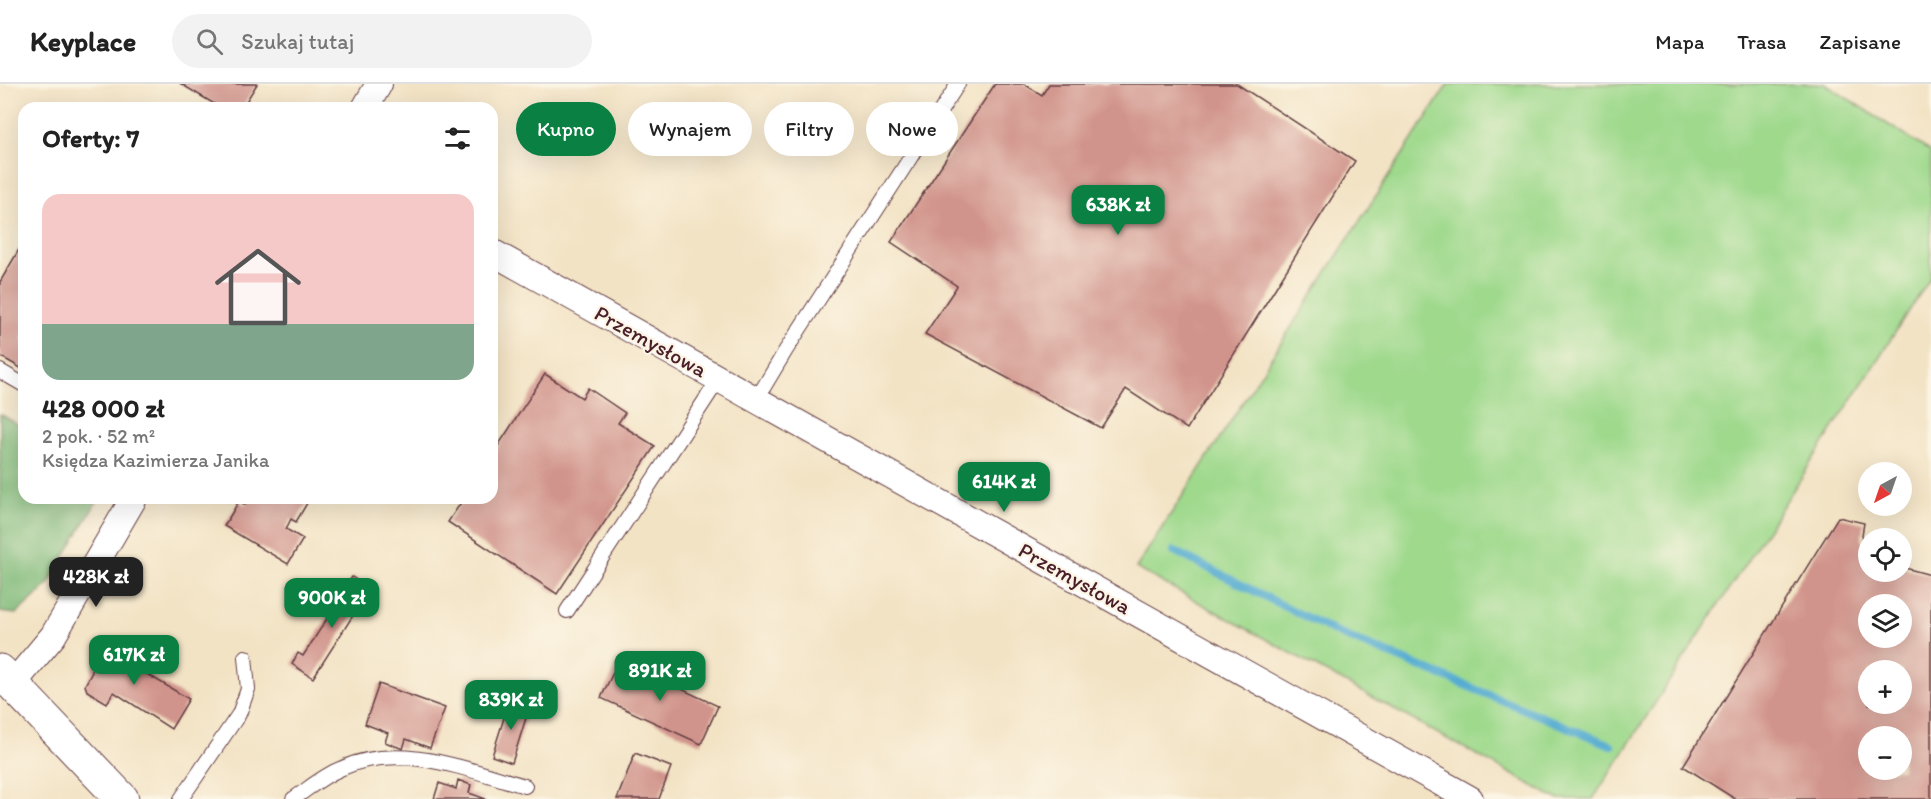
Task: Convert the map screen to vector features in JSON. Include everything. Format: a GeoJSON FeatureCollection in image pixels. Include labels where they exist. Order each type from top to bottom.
{"type":"FeatureCollection","features":[{"type":"Feature","properties":{"kind":"street"},"geometry":{"type":"LineString","coordinates":[[368,102],[379,84]]}},
{"type":"Feature","properties":{"kind":"street","name":"Przemysłowa"},"geometry":{"type":"LineString","coordinates":[[498,255],[1470,799]]}},
{"type":"Feature","properties":{"kind":"street"},"geometry":{"type":"LineString","coordinates":[[123,799],[6,678],[53,636],[130,504]]}},
{"type":"Feature","properties":{"kind":"lane"},"geometry":{"type":"LineString","coordinates":[[756,400],[958,84]]}},
{"type":"Feature","properties":{"kind":"lane"},"geometry":{"type":"LineString","coordinates":[[0,371],[18,382]]}},
{"type":"Feature","properties":{"kind":"lane"},"geometry":{"type":"LineString","coordinates":[[567,610],[719,379]]}},
{"type":"Feature","properties":{"kind":"lane"},"geometry":{"type":"LineString","coordinates":[[181,799],[239,714],[248,689],[245,657]]}},
{"type":"Feature","properties":{"kind":"lane"},"geometry":{"type":"LineString","coordinates":[[293,799],[339,769],[362,761],[393,758],[434,760],[525,786]]}},
{"type":"Feature","properties":{"kind":"green space"},"geometry":{"type":"Polygon","coordinates":[[[1448,84],[1825,84],[1931,152],[1931,277],[1593,799],[1557,799],[1136,568],[1448,84]]]}},
{"type":"Feature","properties":{"kind":"green space"},"geometry":{"type":"Polygon","coordinates":[[[0,414],[18,424],[18,504],[95,504],[47,586],[16,614],[0,612],[0,414]]]}},
{"type":"Feature","properties":{"kind":"building"},"geometry":{"type":"Polygon","coordinates":[[[181,84],[257,84],[246,102],[211,102],[181,84]]]}},
{"type":"Feature","properties":{"kind":"building"},"geometry":{"type":"Polygon","coordinates":[[[995,84],[1024,84],[1042,95],[1049,84],[1237,84],[1355,161],[1187,429],[1126,389],[1101,428],[925,334],[957,286],[891,242],[948,156],[958,156],[958,140],[995,84]]]}},
{"type":"Feature","properties":{"kind":"building"},"geometry":{"type":"Polygon","coordinates":[[[18,251],[18,366],[0,356],[0,282],[18,251]]]}},
{"type":"Feature","properties":{"kind":"building"},"geometry":{"type":"Polygon","coordinates":[[[545,374],[582,398],[588,388],[625,413],[618,423],[655,446],[557,594],[448,522],[460,504],[498,504],[498,446],[545,374]]]}},
{"type":"Feature","properties":{"kind":"building"},"geometry":{"type":"Polygon","coordinates":[[[237,504],[306,504],[296,522],[291,519],[286,529],[303,539],[288,564],[224,526],[237,504]]]}},
{"type":"Feature","properties":{"kind":"building"},"geometry":{"type":"Polygon","coordinates":[[[1838,517],[1864,523],[1863,528],[1858,528],[1858,582],[1912,582],[1912,570],[1931,575],[1931,799],[1735,799],[1683,766],[1838,517]]]}},
{"type":"Feature","properties":{"kind":"building"},"geometry":{"type":"Polygon","coordinates":[[[352,577],[370,589],[313,678],[292,664],[298,653],[303,656],[330,614],[335,617],[341,607],[335,603],[352,577]]]}},
{"type":"Feature","properties":{"kind":"building"},"geometry":{"type":"Polygon","coordinates":[[[119,641],[137,653],[130,664],[189,699],[171,729],[114,692],[107,703],[87,691],[85,685],[100,655],[105,654],[112,643],[119,641]]]}},
{"type":"Feature","properties":{"kind":"building"},"geometry":{"type":"Polygon","coordinates":[[[619,660],[718,706],[701,744],[601,698],[619,660]]]}},
{"type":"Feature","properties":{"kind":"building"},"geometry":{"type":"Polygon","coordinates":[[[379,684],[445,708],[430,748],[406,739],[403,749],[385,742],[388,733],[365,724],[379,684]]]}},
{"type":"Feature","properties":{"kind":"building"},"geometry":{"type":"Polygon","coordinates":[[[510,699],[530,705],[512,763],[492,756],[510,699]]]}},
{"type":"Feature","properties":{"kind":"building"},"geometry":{"type":"Polygon","coordinates":[[[635,753],[671,767],[659,799],[617,799],[635,753]]]}},
{"type":"Feature","properties":{"kind":"building"},"geometry":{"type":"Polygon","coordinates":[[[458,780],[471,785],[469,793],[486,799],[434,799],[439,783],[456,789],[458,780]]]}},
{"type":"Feature","properties":{"kind":"waterway"},"geometry":{"type":"LineString","coordinates":[[1174,551],[1338,633],[1611,745]]}}]}
